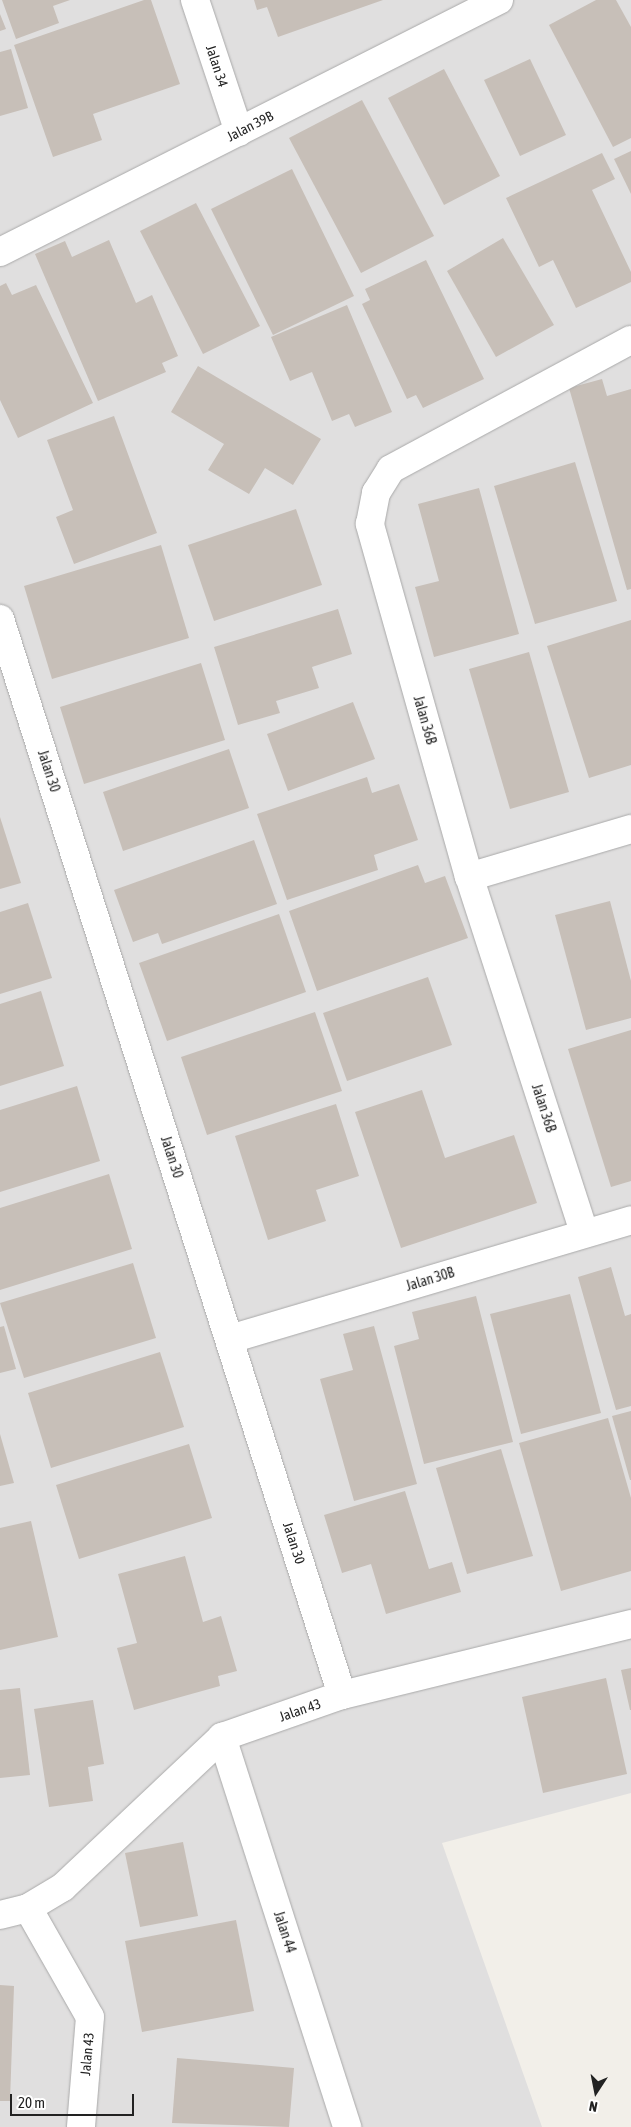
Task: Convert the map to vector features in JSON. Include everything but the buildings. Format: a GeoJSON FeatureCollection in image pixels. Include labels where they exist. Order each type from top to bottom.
{"type":"FeatureCollection","features":[{"type":"Feature","properties":{"kind":"street","name":"Jalan 34"},"geometry":{"type":"LineString","coordinates":[[195,0],[239,132]]}},
{"type":"Feature","properties":{"kind":"street","name":"Jalan 39B"},"geometry":{"type":"LineString","coordinates":[[0,252],[499,0]]}},
{"type":"Feature","properties":{"kind":"street","name":"Jalan 36B"},"geometry":{"type":"LineString","coordinates":[[584,1232],[469,877],[370,524],[376,493],[391,469],[631,340]]}},
{"type":"Feature","properties":{"kind":"street","name":"Jalan 30"},"geometry":{"type":"LineString","coordinates":[[0,619],[342,1695]]}},
{"type":"Feature","properties":{"kind":"street"},"geometry":{"type":"LineString","coordinates":[[469,877],[631,829]]}},
{"type":"Feature","properties":{"kind":"street","name":"Jalan 30B"},"geometry":{"type":"LineString","coordinates":[[230,1339],[584,1232],[631,1220]]}},
{"type":"Feature","properties":{"kind":"street","name":"Jalan 43"},"geometry":{"type":"LineString","coordinates":[[0,1915],[28,1908],[63,1887],[222,1737],[342,1695],[631,1624]]}},
{"type":"Feature","properties":{"kind":"street","name":"Jalan 44"},"geometry":{"type":"LineString","coordinates":[[222,1737],[347,2127]]}},
{"type":"Feature","properties":{"kind":"street","name":"Jalan 43"},"geometry":{"type":"LineString","coordinates":[[28,1908],[90,2016],[80,2127]]}},
{"type":"Feature","properties":{"kind":"shaded area"},"geometry":{"type":"Polygon","coordinates":[[[0,0],[631,0],[631,1793],[442,1843],[542,2127],[0,2127],[0,0]]]}}]}
